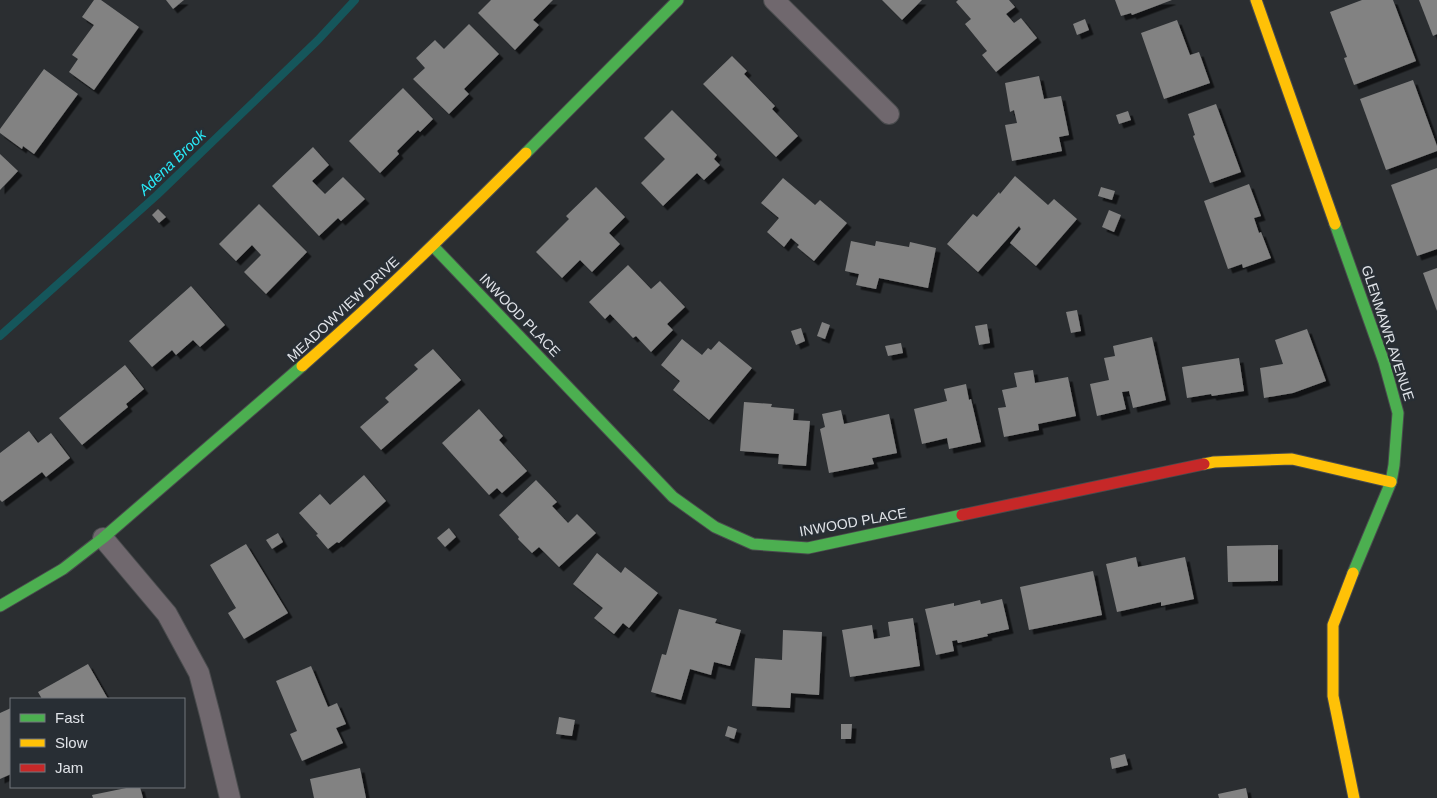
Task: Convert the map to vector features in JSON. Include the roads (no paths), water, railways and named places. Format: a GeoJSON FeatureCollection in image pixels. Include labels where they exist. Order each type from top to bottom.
{"type":"FeatureCollection","features":[{"type":"Feature","properties":{"kind":"street","name":"MEADOWVIEW DRIVE"},"geometry":{"type":"LineString","coordinates":[[0,606],[63,569],[103,538],[352,323],[433,246],[678,0]]}},
{"type":"Feature","properties":{"kind":"street"},"geometry":{"type":"LineString","coordinates":[[774,0],[889,114]]}},
{"type":"Feature","properties":{"kind":"street","name":"GLENMAWR AVENUE"},"geometry":{"type":"LineString","coordinates":[[1256,0],[1384,362],[1398,413],[1391,482],[1333,625],[1333,696],[1354,798]]}},
{"type":"Feature","properties":{"kind":"street","name":"INWOOD PLACE"},"geometry":{"type":"LineString","coordinates":[[433,246],[673,497],[715,527],[753,544],[808,548],[1214,462],[1292,459],[1391,482]]}},
{"type":"Feature","properties":{"kind":"street"},"geometry":{"type":"LineString","coordinates":[[103,538],[167,614],[199,673],[230,798]]}},
{"type":"Feature","properties":{"kind":"waterway","name":"Adena Brook"},"geometry":{"type":"LineString","coordinates":[[0,336],[157,195],[318,40],[355,0]]}}]}
